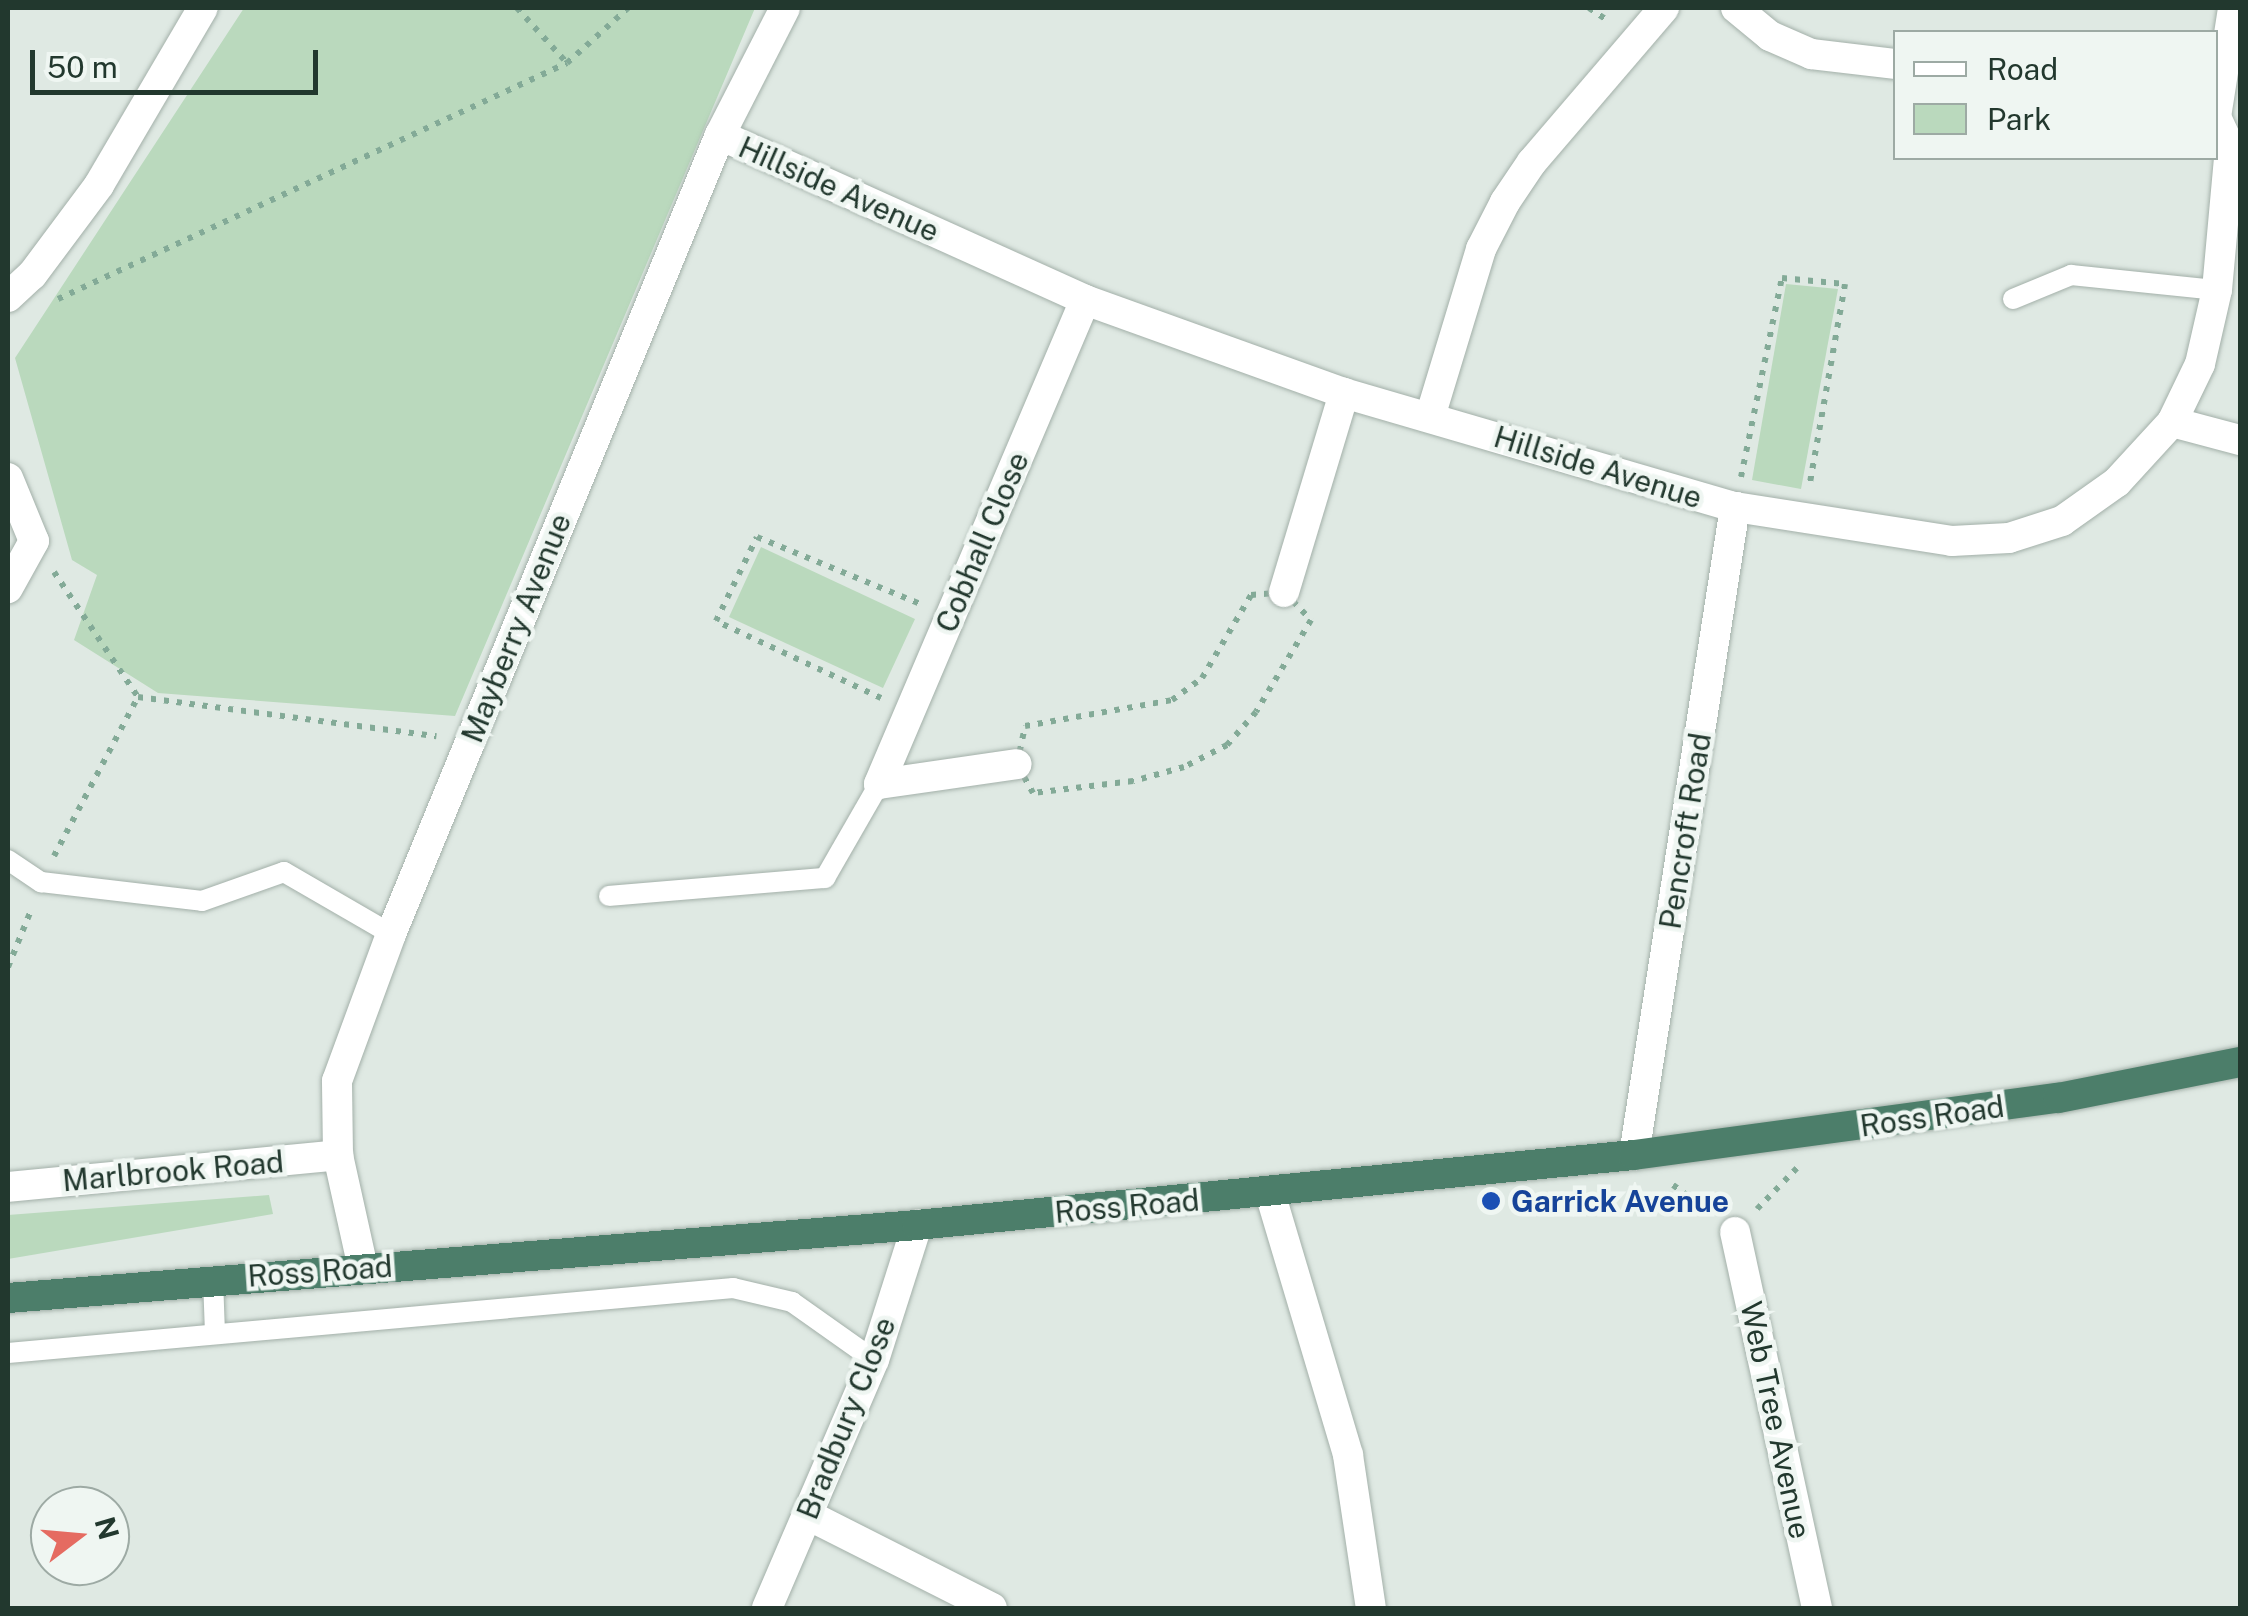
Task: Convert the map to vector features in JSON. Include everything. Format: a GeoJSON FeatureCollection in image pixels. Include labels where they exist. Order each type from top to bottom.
{"type":"FeatureCollection","features":[{"type":"Feature","properties":{"kind":"highway","name":"Ross Road"},"geometry":{"type":"LineString","coordinates":[[8,1298],[917,1225],[1634,1155],[2058,1098],[2240,1062]]}},
{"type":"Feature","properties":{"kind":"street"},"geometry":{"type":"LineString","coordinates":[[8,297],[32,275],[98,185],[204,8]]}},
{"type":"Feature","properties":{"kind":"street","name":"Mayberry Avenue"},"geometry":{"type":"LineString","coordinates":[[363,1268],[338,1155],[338,1081],[391,934],[720,135],[785,8]]}},
{"type":"Feature","properties":{"kind":"street"},"geometry":{"type":"LineString","coordinates":[[1430,417],[1480,248],[1505,202],[1532,162],[1664,8]]}},
{"type":"Feature","properties":{"kind":"street"},"geometry":{"type":"LineString","coordinates":[[1736,8],[1770,36],[1810,54],[1893,64]]}},
{"type":"Feature","properties":{"kind":"street","name":"Hillside Avenue"},"geometry":{"type":"LineString","coordinates":[[2218,104],[2233,8]]}},
{"type":"Feature","properties":{"kind":"street","name":"Hillside Avenue"},"geometry":{"type":"LineString","coordinates":[[720,135],[1085,300],[1344,394],[1734,507],[1952,540],[2009,538],[2062,520],[2117,482],[2172,422],[2200,364],[2217,290],[2230,148],[2218,121]]}},
{"type":"Feature","properties":{"kind":"street","name":"Cobhall Close"},"geometry":{"type":"LineString","coordinates":[[879,784],[1085,300]]}},
{"type":"Feature","properties":{"kind":"street"},"geometry":{"type":"LineString","coordinates":[[1284,592],[1344,394]]}},
{"type":"Feature","properties":{"kind":"street"},"geometry":{"type":"LineString","coordinates":[[2172,422],[2240,440]]}},
{"type":"Feature","properties":{"kind":"street"},"geometry":{"type":"LineString","coordinates":[[8,478],[34,542],[8,588]]}},
{"type":"Feature","properties":{"kind":"street","name":"Pencroft Road"},"geometry":{"type":"LineString","coordinates":[[1634,1155],[1734,507]]}},
{"type":"Feature","properties":{"kind":"street"},"geometry":{"type":"LineString","coordinates":[[879,784],[1018,764]]}},
{"type":"Feature","properties":{"kind":"street","name":"Marlbrook Road"},"geometry":{"type":"LineString","coordinates":[[8,1187],[338,1155]]}},
{"type":"Feature","properties":{"kind":"street"},"geometry":{"type":"LineString","coordinates":[[1270,1193],[1348,1455],[1372,1608]]}},
{"type":"Feature","properties":{"kind":"street","name":"Bradbury Close"},"geometry":{"type":"LineString","coordinates":[[767,1608],[874,1360],[917,1225]]}},
{"type":"Feature","properties":{"kind":"street","name":"Web Tree Avenue"},"geometry":{"type":"LineString","coordinates":[[1735,1232],[1818,1608]]}},
{"type":"Feature","properties":{"kind":"street"},"geometry":{"type":"LineString","coordinates":[[808,1515],[992,1608]]}},
{"type":"Feature","properties":{"kind":"lane"},"geometry":{"type":"LineString","coordinates":[[2014,299],[2070,275],[2217,290]]}},
{"type":"Feature","properties":{"kind":"lane"},"geometry":{"type":"LineString","coordinates":[[610,896],[825,878],[879,784]]}},
{"type":"Feature","properties":{"kind":"lane"},"geometry":{"type":"LineString","coordinates":[[8,860],[40,882],[202,901],[284,872],[391,934]]}},
{"type":"Feature","properties":{"kind":"lane"},"geometry":{"type":"LineString","coordinates":[[213,1279],[215,1334]]}},
{"type":"Feature","properties":{"kind":"lane"},"geometry":{"type":"LineString","coordinates":[[8,1353],[733,1288],[792,1302],[874,1360]]}},
{"type":"Feature","properties":{"kind":"path"},"geometry":{"type":"LineString","coordinates":[[517,8],[567,63]]}},
{"type":"Feature","properties":{"kind":"path"},"geometry":{"type":"LineString","coordinates":[[44,306],[567,63],[628,8]]}},
{"type":"Feature","properties":{"kind":"path"},"geometry":{"type":"LineString","coordinates":[[1734,507],[1782,278],[1844,284],[1804,519]]}},
{"type":"Feature","properties":{"kind":"path"},"geometry":{"type":"LineString","coordinates":[[910,711],[716,622],[757,537],[950,616]]}},
{"type":"Feature","properties":{"kind":"path"},"geometry":{"type":"LineString","coordinates":[[34,542],[138,697],[470,740]]}},
{"type":"Feature","properties":{"kind":"path"},"geometry":{"type":"LineString","coordinates":[[1284,592],[1311,620],[1256,712],[1227,745],[1184,767],[1134,781],[1033,794],[1018,764],[1025,726],[1172,700],[1202,678],[1251,594],[1284,592]]}},
{"type":"Feature","properties":{"kind":"path"},"geometry":{"type":"LineString","coordinates":[[8,967],[22,941],[40,882],[138,697]]}},
{"type":"Feature","properties":{"kind":"path"},"geometry":{"type":"LineString","coordinates":[[1634,1155],[1735,1232],[1833,1131]]}},
{"type":"Feature","properties":{"kind":"green space"},"geometry":{"type":"Polygon","coordinates":[[[244,8],[755,8],[455,716],[158,693],[74,640],[97,575],[72,560],[15,358],[244,8]]]}},
{"type":"Feature","properties":{"kind":"green space"},"geometry":{"type":"Polygon","coordinates":[[[1786,284],[1838,289],[1801,489],[1752,480],[1786,284]]]}},
{"type":"Feature","properties":{"kind":"green space"},"geometry":{"type":"Polygon","coordinates":[[[761,547],[915,619],[883,688],[729,617],[761,547]]]}},
{"type":"Feature","properties":{"kind":"green space"},"geometry":{"type":"Polygon","coordinates":[[[269,1195],[273,1214],[8,1259],[8,1215],[269,1195]]]}},
{"type":"Feature","properties":{"kind":"place","name":"Garrick Avenue"},"geometry":{"type":"Point","coordinates":[1491,1201]}}]}
